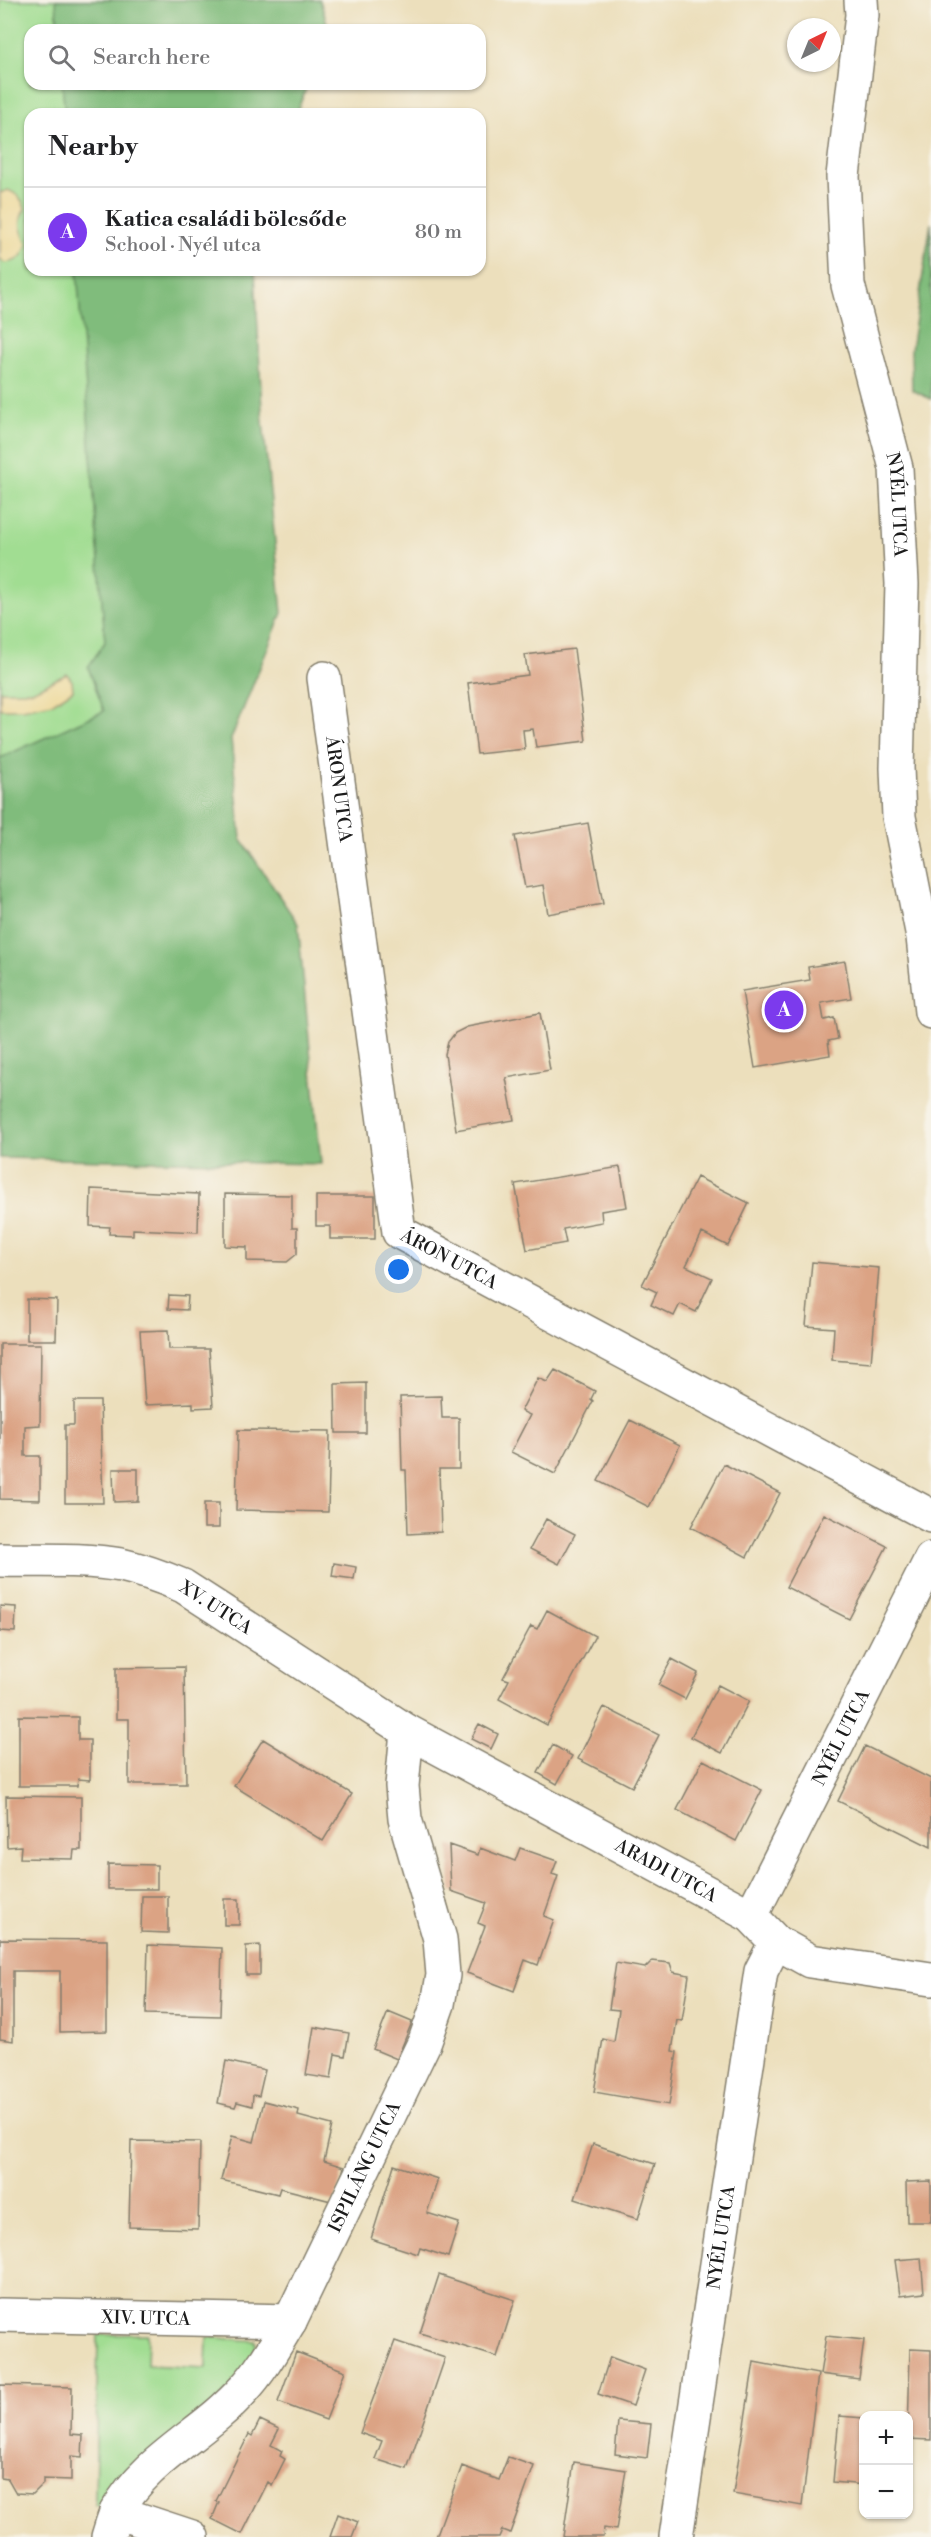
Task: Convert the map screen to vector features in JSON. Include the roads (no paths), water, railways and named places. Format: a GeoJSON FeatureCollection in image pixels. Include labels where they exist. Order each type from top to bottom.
{"type":"FeatureCollection","features":[{"type":"Feature","properties":{"kind":"street","name":"NYÉL UTCA"},"geometry":{"type":"LineString","coordinates":[[861,0],[862,15],[843,176],[848,285],[896,468],[902,584],[897,768],[899,818],[923,937],[931,1012]]}},
{"type":"Feature","properties":{"kind":"street","name":"ÁRON UTCA"},"geometry":{"type":"LineString","coordinates":[[324,678],[399,1232],[931,1516]]}},
{"type":"Feature","properties":{"kind":"street","name":"NYÉL UTCA"},"geometry":{"type":"LineString","coordinates":[[751,1916],[931,1559]]}},
{"type":"Feature","properties":{"kind":"street","name":"XV. UTCA"},"geometry":{"type":"LineString","coordinates":[[0,1560],[118,1565],[150,1572],[172,1581],[210,1603],[407,1731]]}},
{"type":"Feature","properties":{"kind":"street","name":"ARADI UTCA"},"geometry":{"type":"LineString","coordinates":[[407,1731],[751,1916],[776,1941],[810,1961],[931,1979]]}},
{"type":"Feature","properties":{"kind":"street","name":"ISPILÁNG UTCA"},"geometry":{"type":"LineString","coordinates":[[112,2524],[134,2485],[153,2465],[207,2425],[244,2389],[290,2321],[425,2041],[438,2004],[443,1975],[440,1939],[405,1819],[402,1786],[407,1731]]}},
{"type":"Feature","properties":{"kind":"street","name":"NYÉL UTCA"},"geometry":{"type":"LineString","coordinates":[[676,2537],[761,1971],[776,1941]]}},
{"type":"Feature","properties":{"kind":"street","name":"XIV. UTCA"},"geometry":{"type":"LineString","coordinates":[[0,2315],[290,2321]]}},
{"type":"Feature","properties":{"kind":"street"},"geometry":{"type":"LineString","coordinates":[[112,2524],[192,2537]]}},
{"type":"Feature","properties":{"kind":"place","name":"Katica családi bölcsőde"},"geometry":{"type":"Point","coordinates":[784,1010]}}]}
